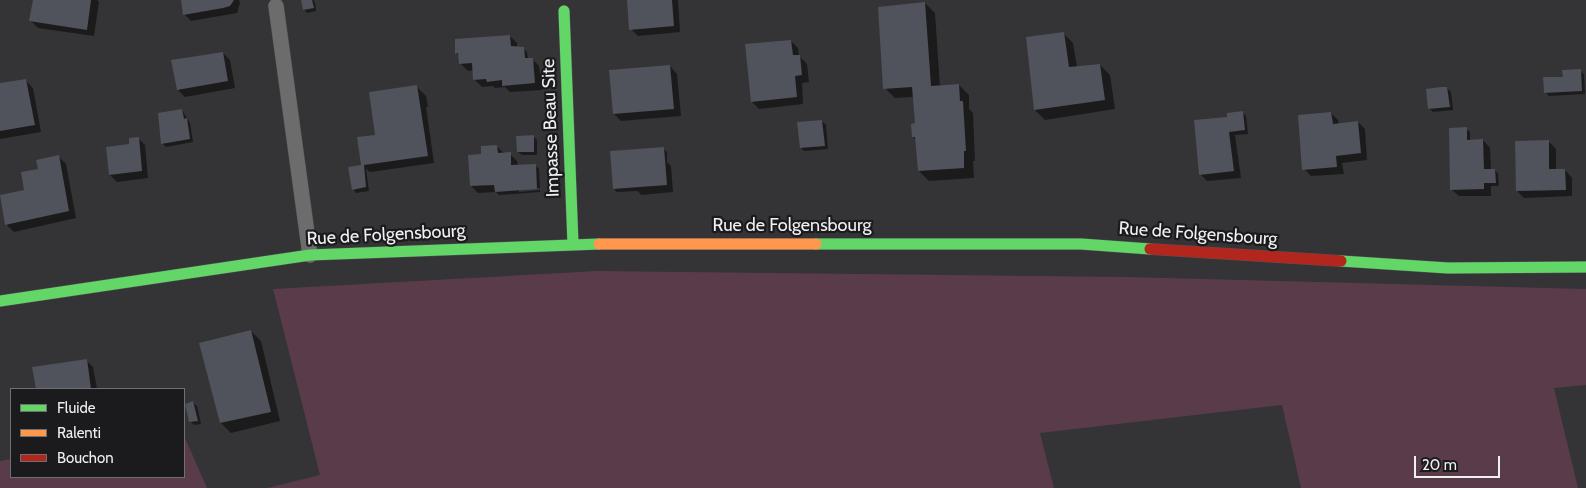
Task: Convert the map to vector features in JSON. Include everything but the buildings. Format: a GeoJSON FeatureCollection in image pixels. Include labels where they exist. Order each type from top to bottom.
{"type":"FeatureCollection","features":[{"type":"Feature","properties":{"kind":"main road","name":"Impasse Beau Site"},"geometry":{"type":"LineString","coordinates":[[564,11],[573,244]]}},
{"type":"Feature","properties":{"kind":"main road","name":"Rue de Folgensbourg"},"geometry":{"type":"LineString","coordinates":[[0,301],[310,256],[573,244],[1081,244],[1448,268],[1586,266]]}},
{"type":"Feature","properties":{"kind":"lane"},"geometry":{"type":"LineString","coordinates":[[276,6],[310,256]]}},
{"type":"Feature","properties":{"kind":"shaded area"},"geometry":{"type":"Polygon","coordinates":[[[597,271],[1127,277],[1586,289],[1586,385],[1554,388],[1578,488],[1301,488],[1282,405],[1040,433],[1054,488],[267,488],[320,475],[273,289],[597,271]]]}},
{"type":"Feature","properties":{"kind":"shaded area"},"geometry":{"type":"Polygon","coordinates":[[[185,438],[207,488],[0,488],[0,461],[10,459],[10,478],[185,478],[185,438]]]}},
{"type":"Feature","properties":{"kind":"traffic: fast"},"geometry":{"type":"LineString","coordinates":[[564,11],[573,244]]}},
{"type":"Feature","properties":{"kind":"traffic: fast"},"geometry":{"type":"LineString","coordinates":[[0,301],[310,255],[599,244]]}},
{"type":"Feature","properties":{"kind":"traffic: fast"},"geometry":{"type":"LineString","coordinates":[[816,244],[1081,244],[1150,249]]}},
{"type":"Feature","properties":{"kind":"traffic: fast"},"geometry":{"type":"LineString","coordinates":[[1341,261],[1448,268],[1586,267]]}},
{"type":"Feature","properties":{"kind":"traffic: slow"},"geometry":{"type":"LineString","coordinates":[[599,244],[816,244]]}},
{"type":"Feature","properties":{"kind":"traffic: jam"},"geometry":{"type":"LineString","coordinates":[[1150,249],[1341,261]]}}]}
